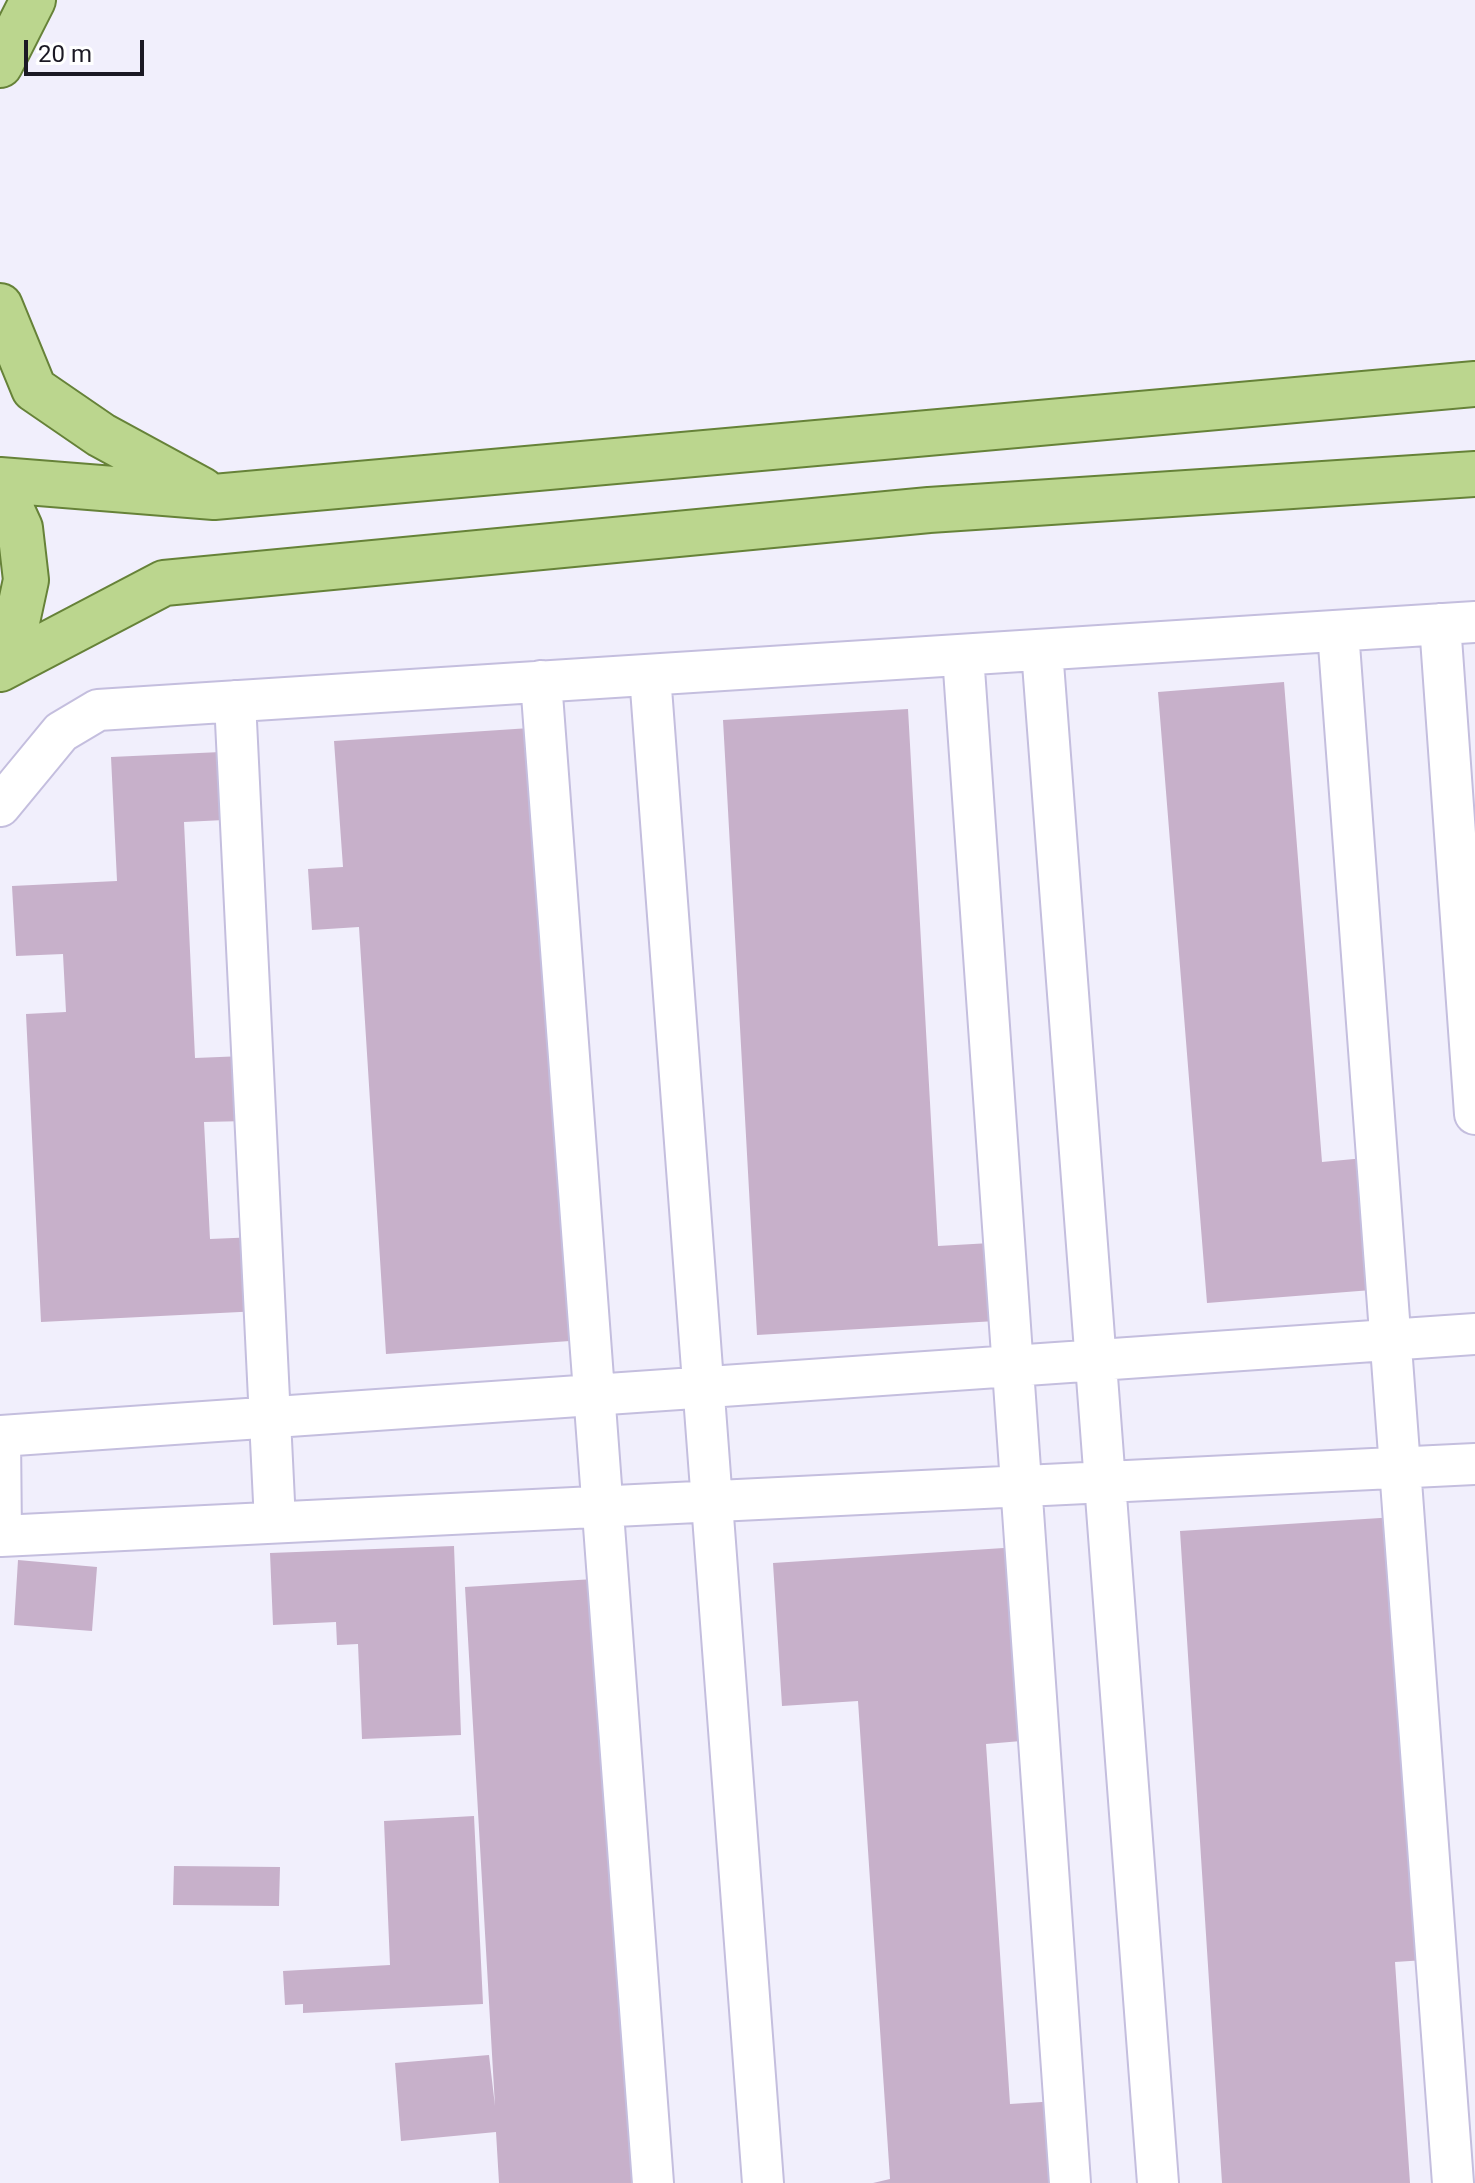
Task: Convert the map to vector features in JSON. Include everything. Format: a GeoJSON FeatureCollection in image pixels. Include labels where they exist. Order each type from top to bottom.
{"type":"FeatureCollection","features":[{"type":"Feature","properties":{"kind":"main road"},"geometry":{"type":"LineString","coordinates":[[0,65],[33,0]]}},
{"type":"Feature","properties":{"kind":"main road"},"geometry":{"type":"LineString","coordinates":[[0,306],[34,389],[101,435],[214,497]]}},
{"type":"Feature","properties":{"kind":"main road"},"geometry":{"type":"LineString","coordinates":[[0,655],[15,631],[26,580],[20,528],[0,482],[214,497],[1475,384]]}},
{"type":"Feature","properties":{"kind":"main road"},"geometry":{"type":"LineString","coordinates":[[0,669],[164,583],[929,510],[1475,474]]}},
{"type":"Feature","properties":{"kind":"street"},"geometry":{"type":"LineString","coordinates":[[0,806],[61,732],[98,710],[1458,623],[1475,1114]]}},
{"type":"Feature","properties":{"kind":"street"},"geometry":{"type":"LineString","coordinates":[[1338,631],[1453,2183]]}},
{"type":"Feature","properties":{"kind":"street"},"geometry":{"type":"LineString","coordinates":[[1042,650],[1158,2183]]}},
{"type":"Feature","properties":{"kind":"street"},"geometry":{"type":"LineString","coordinates":[[963,655],[1070,2183]]}},
{"type":"Feature","properties":{"kind":"street"},"geometry":{"type":"LineString","coordinates":[[650,675],[763,2183]]}},
{"type":"Feature","properties":{"kind":"street"},"geometry":{"type":"LineString","coordinates":[[541,681],[653,2183]]}},
{"type":"Feature","properties":{"kind":"street"},"geometry":{"type":"LineString","coordinates":[[235,701],[275,1522]]}},
{"type":"Feature","properties":{"kind":"street"},"geometry":{"type":"LineString","coordinates":[[1475,1334],[0,1434],[0,1536],[1475,1464]]}},
{"type":"Feature","properties":{"kind":"building"},"geometry":{"type":"Polygon","coordinates":[[[1284,682],[1322,1162],[1386,1156],[1397,1288],[1207,1303],[1158,692],[1284,682]]]}},
{"type":"Feature","properties":{"kind":"building"},"geometry":{"type":"Polygon","coordinates":[[[908,709],[938,1246],[1008,1242],[1013,1320],[757,1335],[723,720],[908,709]]]}},
{"type":"Feature","properties":{"kind":"building"},"geometry":{"type":"Polygon","coordinates":[[[545,727],[584,1340],[386,1354],[359,927],[312,930],[308,869],[343,867],[334,741],[545,727]]]}},
{"type":"Feature","properties":{"kind":"building"},"geometry":{"type":"Polygon","coordinates":[[[221,752],[224,820],[184,822],[195,1058],[244,1056],[247,1121],[204,1122],[210,1239],[257,1237],[260,1311],[41,1322],[26,1014],[66,1012],[63,954],[16,956],[12,886],[117,881],[111,757],[221,752]]]}},
{"type":"Feature","properties":{"kind":"building"},"geometry":{"type":"Polygon","coordinates":[[[1411,1516],[1440,1959],[1395,1962],[1410,2183],[1222,2183],[1180,1531],[1411,1516]]]}},
{"type":"Feature","properties":{"kind":"building"},"geometry":{"type":"Polygon","coordinates":[[[454,1546],[461,1735],[362,1739],[358,1644],[337,1645],[336,1622],[273,1625],[270,1553],[454,1546]]]}},
{"type":"Feature","properties":{"kind":"building"},"geometry":{"type":"Polygon","coordinates":[[[1019,1547],[1033,1740],[986,1744],[1010,2104],[1074,2100],[1080,2183],[873,2183],[890,2179],[858,1701],[782,1706],[773,1563],[1019,1547]]]}},
{"type":"Feature","properties":{"kind":"building"},"geometry":{"type":"Polygon","coordinates":[[[18,1560],[97,1567],[92,1631],[14,1625],[18,1560]]]}},
{"type":"Feature","properties":{"kind":"building"},"geometry":{"type":"Polygon","coordinates":[[[610,1578],[645,2183],[499,2183],[496,2132],[401,2141],[395,2063],[489,2055],[495,2106],[465,1587],[610,1578]]]}},
{"type":"Feature","properties":{"kind":"building"},"geometry":{"type":"Polygon","coordinates":[[[474,1816],[483,2004],[303,2013],[303,2004],[285,2005],[283,1971],[390,1965],[384,1821],[474,1816]]]}},
{"type":"Feature","properties":{"kind":"building"},"geometry":{"type":"Polygon","coordinates":[[[174,1866],[280,1867],[279,1906],[173,1905],[174,1866]]]}}]}
